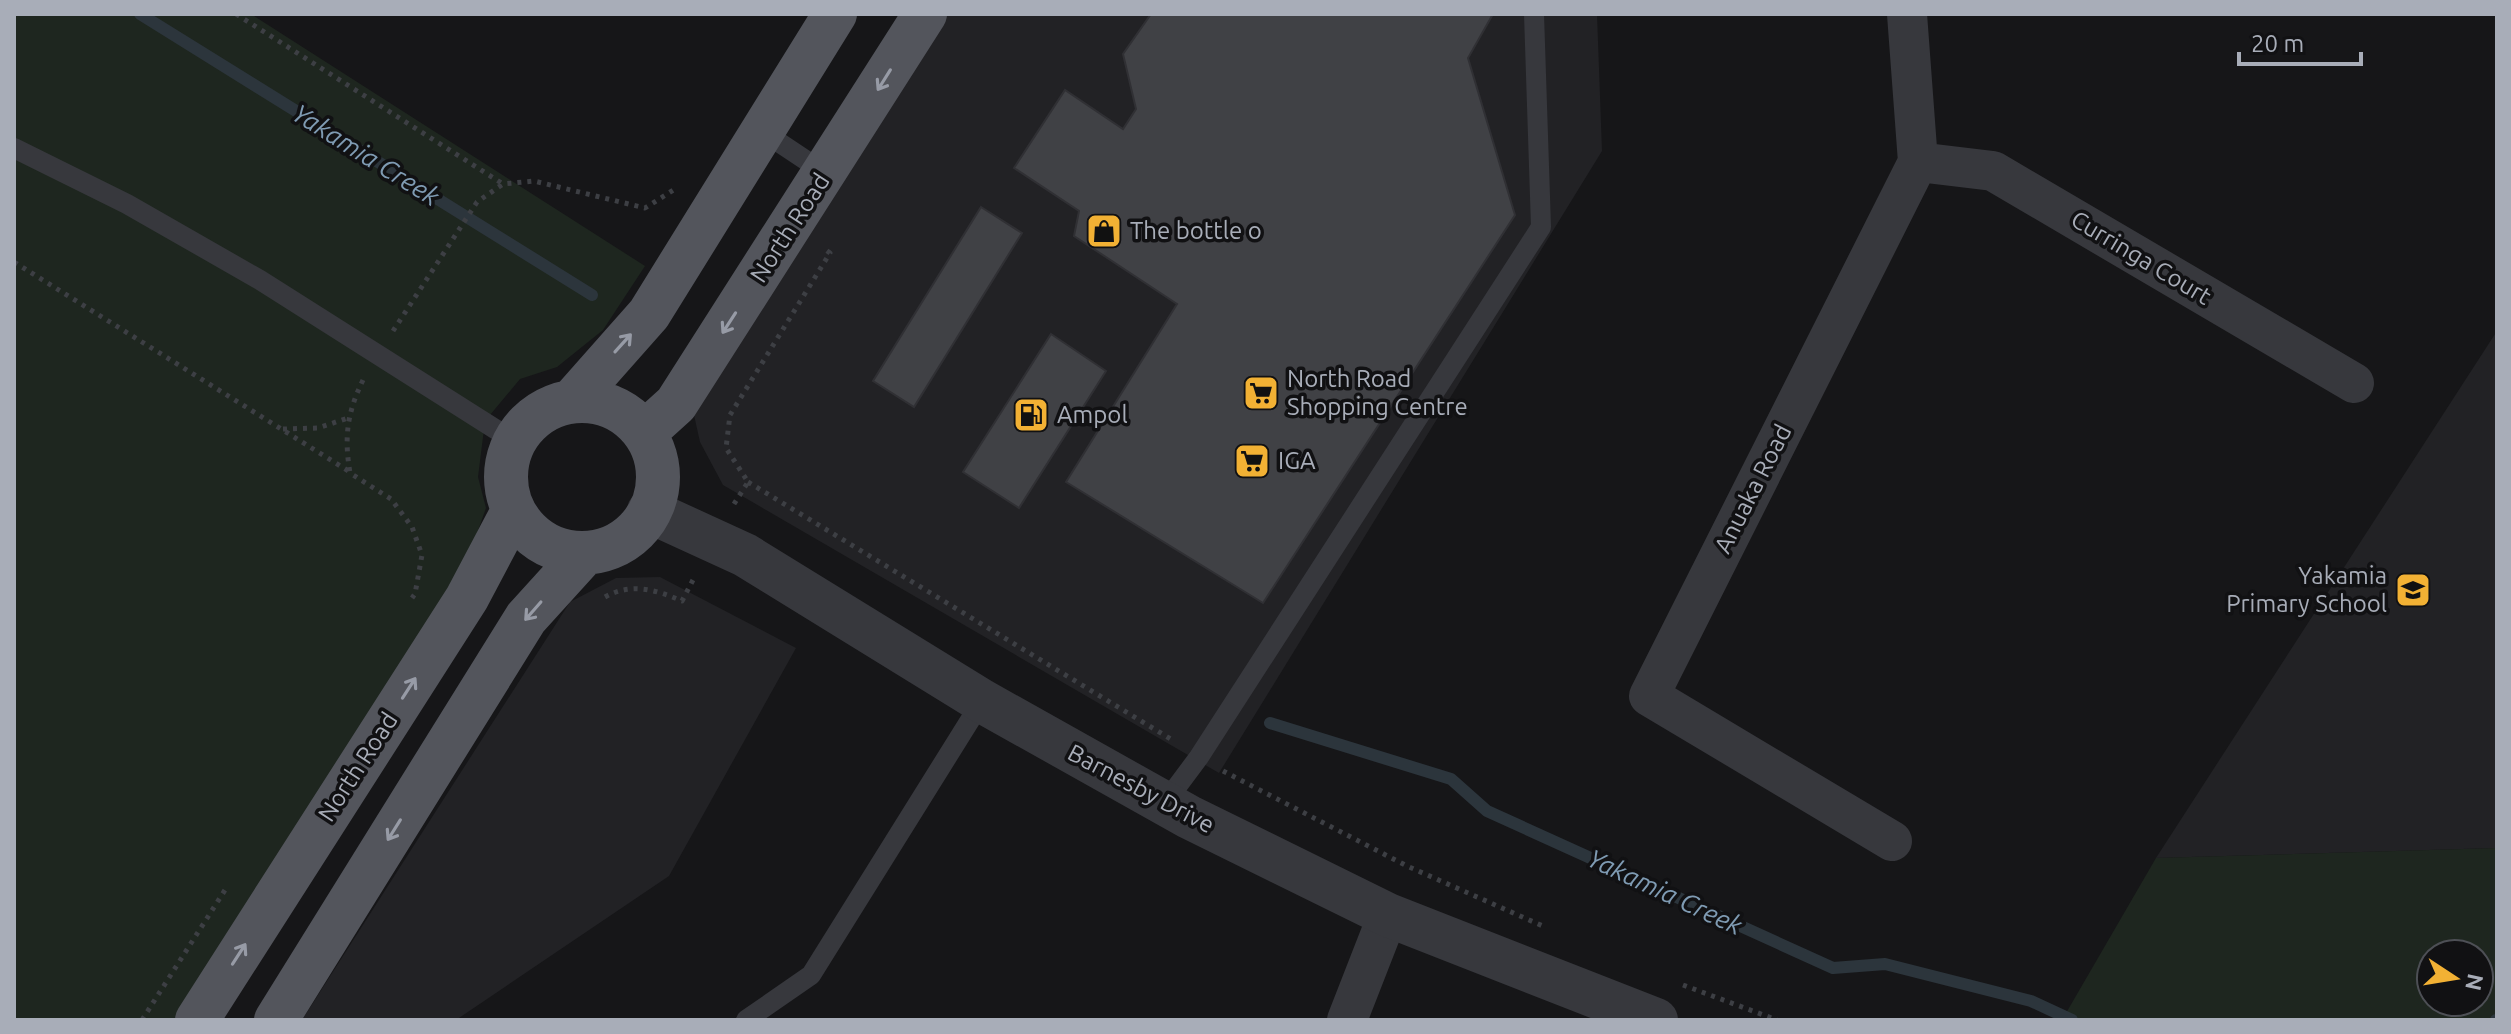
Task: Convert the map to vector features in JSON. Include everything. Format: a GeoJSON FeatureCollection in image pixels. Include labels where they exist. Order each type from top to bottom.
{"type":"FeatureCollection","features":[{"type":"Feature","properties":{"kind":"main road"},"geometry":{"type":"LineString","coordinates":[[572,401],[649,314],[835,14]]}},
{"type":"Feature","properties":{"kind":"main road","name":"North Road"},"geometry":{"type":"LineString","coordinates":[[644,433],[676,404],[925,14]]}},
{"type":"Feature","properties":{"kind":"main road"},"geometry":{"type":"LineString","coordinates":[[572,401],[592,401],[612,407],[630,418],[644,433],[652,448],[657,479],[649,511],[638,527],[623,540],[605,549],[585,553],[563,551],[542,543],[525,529],[513,511],[505,475],[514,441],[538,414],[572,401]]}},
{"type":"Feature","properties":{"kind":"main road","name":"North Road"},"geometry":{"type":"LineString","coordinates":[[197,1020],[467,598],[513,511]]}},
{"type":"Feature","properties":{"kind":"main road"},"geometry":{"type":"LineString","coordinates":[[276,1020],[526,618],[585,553]]}},
{"type":"Feature","properties":{"kind":"street"},"geometry":{"type":"LineString","coordinates":[[1907,14],[1918,162]]}},
{"type":"Feature","properties":{"kind":"street","name":"Curringa Court"},"geometry":{"type":"LineString","coordinates":[[1918,162],[1993,171],[2354,383]]}},
{"type":"Feature","properties":{"kind":"street","name":"Anuaka Road"},"geometry":{"type":"LineString","coordinates":[[1892,841],[1649,696],[1918,162]]}},
{"type":"Feature","properties":{"kind":"street","name":"Barnesby Drive"},"geometry":{"type":"LineString","coordinates":[[649,511],[745,555],[982,701],[1164,804],[1388,915],[1656,1020]]}},
{"type":"Feature","properties":{"kind":"street"},"geometry":{"type":"LineString","coordinates":[[1347,1020],[1388,915]]}},
{"type":"Feature","properties":{"kind":"lane"},"geometry":{"type":"LineString","coordinates":[[1164,804],[1199,757],[1541,227],[1534,14]]}},
{"type":"Feature","properties":{"kind":"lane"},"geometry":{"type":"LineString","coordinates":[[762,131],[825,173]]}},
{"type":"Feature","properties":{"kind":"lane"},"geometry":{"type":"LineString","coordinates":[[14,148],[127,204],[260,280],[514,441]]}},
{"type":"Feature","properties":{"kind":"lane"},"geometry":{"type":"LineString","coordinates":[[746,1020],[811,975],[982,701]]}},
{"type":"Feature","properties":{"kind":"path"},"geometry":{"type":"LineString","coordinates":[[236,14],[503,184]]}},
{"type":"Feature","properties":{"kind":"path"},"geometry":{"type":"LineString","coordinates":[[350,473],[345,444],[348,418],[361,383],[477,202],[503,184],[534,181],[645,208],[681,186]]}},
{"type":"Feature","properties":{"kind":"path"},"geometry":{"type":"LineString","coordinates":[[14,262],[391,499],[412,527],[422,555],[415,594],[408,605]]}},
{"type":"Feature","properties":{"kind":"path"},"geometry":{"type":"LineString","coordinates":[[280,429],[318,428],[348,418]]}},
{"type":"Feature","properties":{"kind":"path"},"geometry":{"type":"LineString","coordinates":[[748,482],[1112,701],[1199,757],[1407,866],[1551,929]]}},
{"type":"Feature","properties":{"kind":"path"},"geometry":{"type":"LineString","coordinates":[[142,1020],[226,888]]}},
{"type":"Feature","properties":{"kind":"path"},"geometry":{"type":"LineString","coordinates":[[1679,984],[1777,1020]]}},
{"type":"Feature","properties":{"kind":"shaded area"},"geometry":{"type":"Polygon","coordinates":[[[14,14],[251,14],[645,266],[603,330],[557,367],[520,379],[485,421],[478,477],[486,508],[460,581],[176,1020],[14,1020],[14,14]]]}},
{"type":"Feature","properties":{"kind":"shaded area"},"geometry":{"type":"Polygon","coordinates":[[[946,14],[1597,14],[1602,151],[1219,773],[723,485],[700,442],[692,406],[946,14]]]}},
{"type":"Feature","properties":{"kind":"shaded area","name":"Yakamia Primary School"},"geometry":{"type":"Polygon","coordinates":[[[2497,331],[2497,848],[2156,858],[2497,331]]]}},
{"type":"Feature","properties":{"kind":"shaded area"},"geometry":{"type":"Polygon","coordinates":[[[660,577],[796,648],[669,876],[456,1020],[302,1020],[570,602],[616,578],[660,577]]]}},
{"type":"Feature","properties":{"kind":"shaded area"},"geometry":{"type":"Polygon","coordinates":[[[2497,848],[2497,1020],[2062,1020],[2156,858],[2497,848]]]}},
{"type":"Feature","properties":{"kind":"building","name":"North Road Shopping Centre"},"geometry":{"type":"Polygon","coordinates":[[[1151,14],[1493,14],[1468,58],[1515,215],[1263,603],[1066,482],[1177,304],[1074,236],[1079,211],[1014,168],[1065,90],[1123,129],[1136,109],[1123,54],[1151,14]]]}},
{"type":"Feature","properties":{"kind":"building"},"geometry":{"type":"Polygon","coordinates":[[[981,207],[1022,233],[914,407],[873,381],[981,207]]]}},
{"type":"Feature","properties":{"kind":"building"},"geometry":{"type":"Polygon","coordinates":[[[1051,334],[1106,371],[1019,508],[963,472],[1051,334]]]}},
{"type":"Feature","properties":{"kind":"waterway","name":"Yakamia Creek"},"geometry":{"type":"LineString","coordinates":[[140,14],[592,295]]}},
{"type":"Feature","properties":{"kind":"waterway","name":"Yakamia Creek"},"geometry":{"type":"LineString","coordinates":[[1270,723],[1451,779],[1487,811],[1833,968],[1885,964],[2031,1001],[2072,1020]]}},
{"type":"Feature","properties":{"kind":"place","name":"The bottle o"},"geometry":{"type":"Point","coordinates":[1104,231]}},
{"type":"Feature","properties":{"kind":"place","name":"North Road Shopping Centre"},"geometry":{"type":"Point","coordinates":[1261,393]}},
{"type":"Feature","properties":{"kind":"place","name":"Ampol"},"geometry":{"type":"Point","coordinates":[1031,415]}},
{"type":"Feature","properties":{"kind":"place","name":"IGA"},"geometry":{"type":"Point","coordinates":[1252,461]}},
{"type":"Feature","properties":{"kind":"place","name":"Yakamia Primary School"},"geometry":{"type":"Point","coordinates":[2413,590]}}]}
